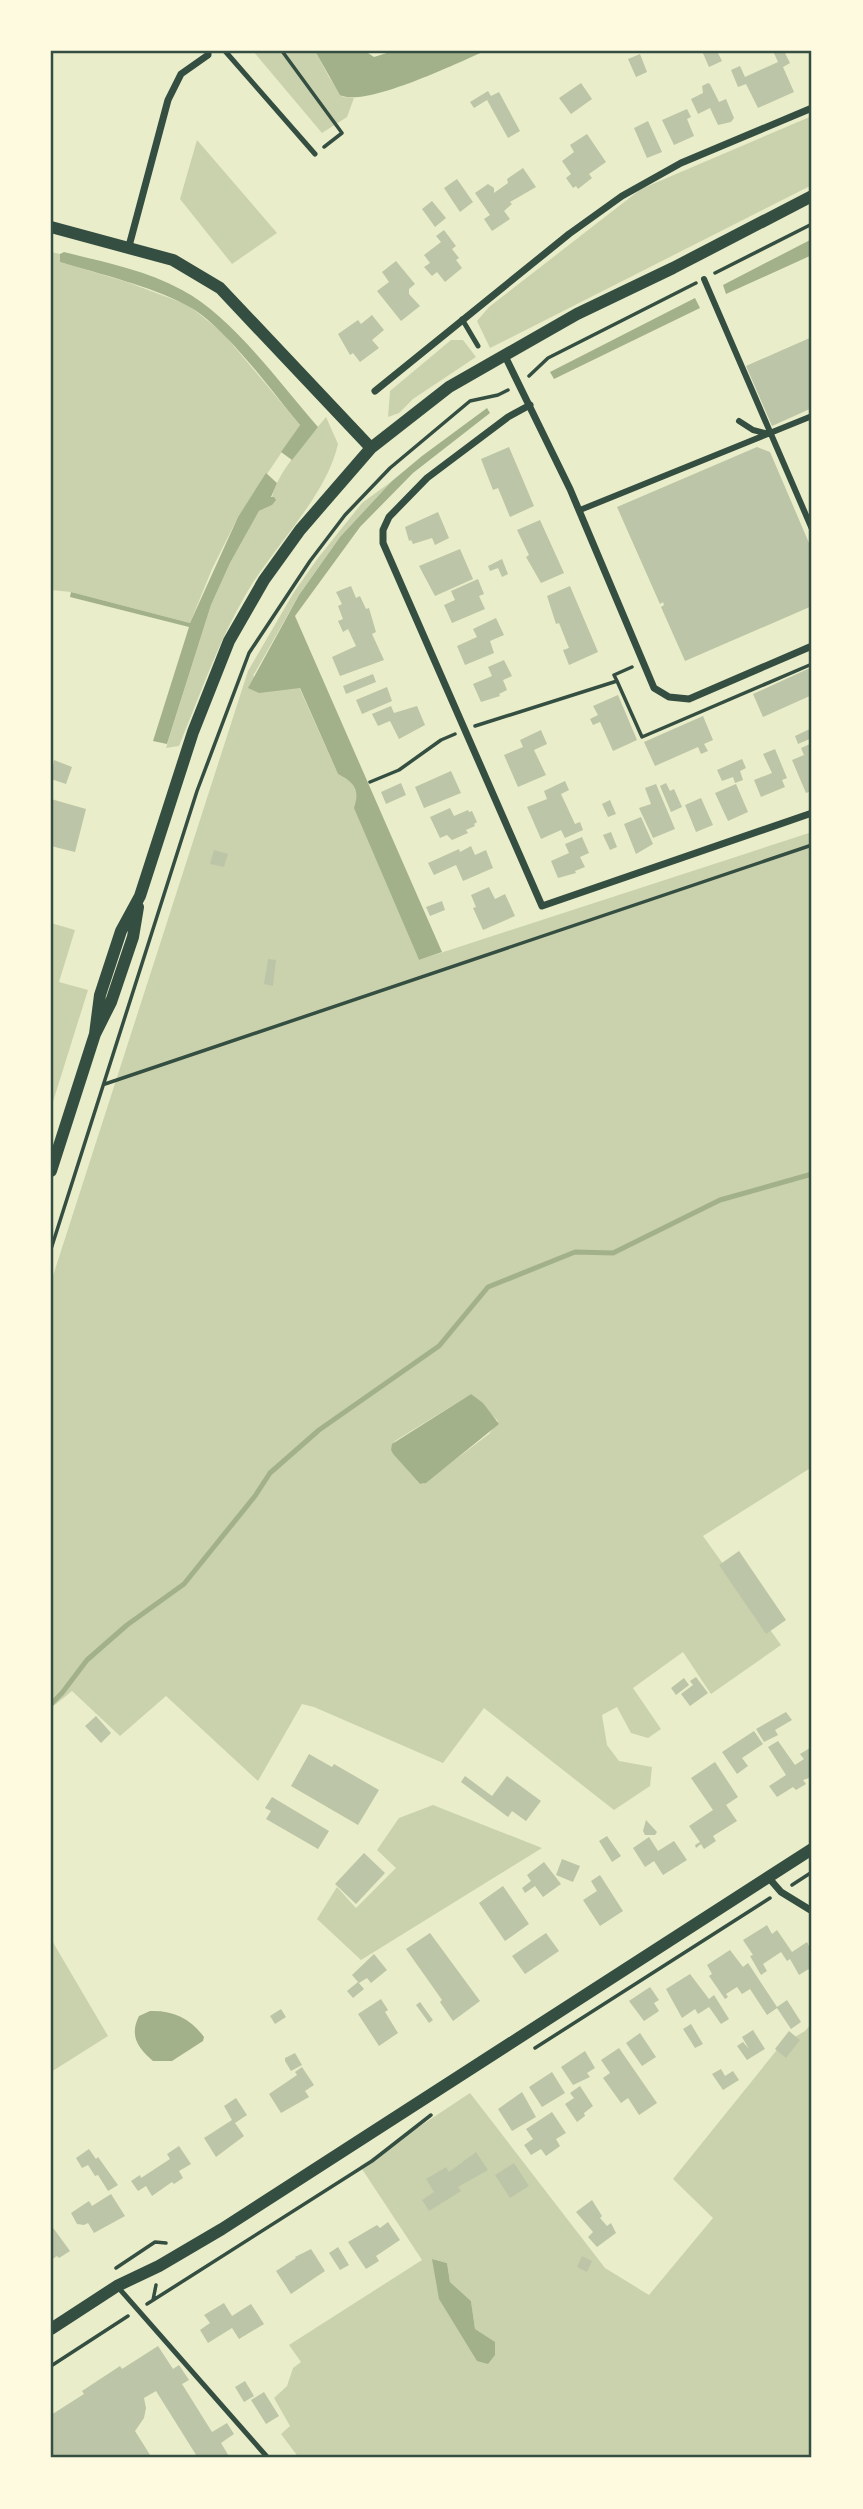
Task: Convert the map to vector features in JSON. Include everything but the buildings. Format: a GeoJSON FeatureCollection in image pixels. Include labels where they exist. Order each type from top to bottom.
{"type":"FeatureCollection","features":[{"type":"Feature","properties":{"kind":"street"},"geometry":{"type":"LineString","coordinates":[[129,246],[168,100],[181,74],[208,55],[208,51]]}},
{"type":"Feature","properties":{"kind":"street"},"geometry":{"type":"LineString","coordinates":[[375,391],[569,234],[622,196],[681,163],[812,108]]}},
{"type":"Feature","properties":{"kind":"street"},"geometry":{"type":"LineString","coordinates":[[51,1171],[95,1034],[100,995],[121,931],[139,896],[193,732],[229,641],[264,580],[300,530],[372,448],[449,387],[577,314],[812,196]]}},
{"type":"Feature","properties":{"kind":"street"},"geometry":{"type":"LineString","coordinates":[[51,227],[173,260],[220,289],[372,448]]}},
{"type":"Feature","properties":{"kind":"street"},"geometry":{"type":"LineString","coordinates":[[704,279],[812,529]]}},
{"type":"Feature","properties":{"kind":"street"},"geometry":{"type":"LineString","coordinates":[[505,354],[580,510],[654,688],[669,697],[689,699],[812,646]]}},
{"type":"Feature","properties":{"kind":"street"},"geometry":{"type":"LineString","coordinates":[[530,405],[508,417],[427,478],[389,517],[383,530],[383,543],[541,906],[812,813]]}},
{"type":"Feature","properties":{"kind":"street"},"geometry":{"type":"LineString","coordinates":[[580,510],[812,416]]}},
{"type":"Feature","properties":{"kind":"street"},"geometry":{"type":"LineString","coordinates":[[739,421],[753,430],[769,434]]}},
{"type":"Feature","properties":{"kind":"street"},"geometry":{"type":"LineString","coordinates":[[51,2329],[117,2286],[159,2266],[222,2229],[812,1849]]}},
{"type":"Feature","properties":{"kind":"street"},"geometry":{"type":"LineString","coordinates":[[768,1877],[781,1892],[812,1911]]}},
{"type":"Feature","properties":{"kind":"lane"},"geometry":{"type":"LineString","coordinates":[[225,51],[315,154]]}},
{"type":"Feature","properties":{"kind":"lane"},"geometry":{"type":"LineString","coordinates":[[462,319],[478,346]]}},
{"type":"Feature","properties":{"kind":"lane"},"geometry":{"type":"LineString","coordinates":[[117,2286],[140,2309],[268,2458]]}},
{"type":"Feature","properties":{"kind":"path"},"geometry":{"type":"LineString","coordinates":[[282,51],[342,134],[315,154]]}},
{"type":"Feature","properties":{"kind":"path"},"geometry":{"type":"LineString","coordinates":[[51,1249],[197,791],[249,653],[310,561],[345,515],[390,468],[470,401],[498,395],[535,373],[548,358],[812,224]]}},
{"type":"Feature","properties":{"kind":"path"},"geometry":{"type":"LineString","coordinates":[[370,782],[399,770],[441,740],[464,730],[617,681],[614,675],[643,662]]}},
{"type":"Feature","properties":{"kind":"path"},"geometry":{"type":"LineString","coordinates":[[104,1084],[812,845]]}},
{"type":"Feature","properties":{"kind":"path"},"geometry":{"type":"LineString","coordinates":[[528,2052],[812,1872]]}},
{"type":"Feature","properties":{"kind":"path"},"geometry":{"type":"LineString","coordinates":[[51,2366],[372,2161],[436,2111]]}},
{"type":"Feature","properties":{"kind":"shaded area"},"geometry":{"type":"Polygon","coordinates":[[[253,51],[315,51],[343,97],[354,98],[347,117],[322,133],[253,51]]]}},
{"type":"Feature","properties":{"kind":"shaded area"},"geometry":{"type":"Polygon","coordinates":[[[315,51],[365,51],[374,57],[393,51],[485,51],[389,90],[352,97],[340,95],[315,51]]]}},
{"type":"Feature","properties":{"kind":"shaded area"},"geometry":{"type":"Polygon","coordinates":[[[812,116],[812,185],[490,348],[477,321],[489,307],[641,189],[812,116]]]}},
{"type":"Feature","properties":{"kind":"shaded area"},"geometry":{"type":"Polygon","coordinates":[[[197,140],[277,233],[232,264],[180,199],[197,140]]]}},
{"type":"Feature","properties":{"kind":"shaded area"},"geometry":{"type":"Polygon","coordinates":[[[812,239],[812,255],[726,294],[723,285],[812,239]]]}},
{"type":"Feature","properties":{"kind":"shaded area"},"geometry":{"type":"Polygon","coordinates":[[[51,252],[60,254],[60,262],[127,282],[188,305],[223,333],[300,425],[238,517],[212,569],[190,623],[71,592],[51,590],[51,252]]]}},
{"type":"Feature","properties":{"kind":"shaded area"},"geometry":{"type":"Polygon","coordinates":[[[64,252],[154,277],[182,290],[219,317],[255,352],[318,427],[292,460],[281,452],[300,425],[216,327],[201,314],[172,298],[60,262],[60,254],[64,252]]]}},
{"type":"Feature","properties":{"kind":"shaded area"},"geometry":{"type":"Polygon","coordinates":[[[695,298],[700,308],[554,379],[550,372],[695,298]]]}},
{"type":"Feature","properties":{"kind":"shaded area"},"geometry":{"type":"Polygon","coordinates":[[[451,340],[463,340],[476,357],[413,399],[399,413],[388,417],[390,391],[451,340]]]}},
{"type":"Feature","properties":{"kind":"shaded area"},"geometry":{"type":"Polygon","coordinates":[[[487,408],[490,413],[413,473],[360,527],[295,616],[442,952],[419,960],[354,808],[355,788],[338,774],[300,688],[259,693],[248,688],[299,595],[340,537],[392,481],[487,408]]]}},
{"type":"Feature","properties":{"kind":"shaded area"},"geometry":{"type":"Polygon","coordinates":[[[326,417],[338,444],[332,464],[311,502],[257,576],[236,612],[179,746],[166,748],[211,605],[230,563],[259,511],[272,505],[273,495],[283,472],[326,417]]]}},
{"type":"Feature","properties":{"kind":"shaded area"},"geometry":{"type":"Polygon","coordinates":[[[266,473],[277,483],[271,497],[276,500],[259,511],[230,563],[211,605],[167,744],[153,741],[189,627],[70,597],[71,592],[190,623],[238,517],[266,473]]]}},
{"type":"Feature","properties":{"kind":"shaded area"},"geometry":{"type":"Polygon","coordinates":[[[392,481],[340,537],[299,595],[253,676],[299,687],[338,774],[355,788],[355,809],[419,960],[812,832],[812,1467],[703,1536],[781,1645],[711,1694],[683,1652],[633,1688],[661,1729],[648,1738],[631,1733],[617,1707],[602,1715],[607,1745],[619,1761],[652,1767],[650,1786],[614,1810],[484,1708],[443,1763],[302,1704],[258,1781],[166,1696],[120,1736],[72,1691],[51,1708],[51,1282],[248,671],[294,592],[362,503],[392,481]],[[471,1394],[395,1441],[391,1450],[420,1484],[423,1484],[489,1434],[498,1421],[471,1394]]]}},
{"type":"Feature","properties":{"kind":"shaded area"},"geometry":{"type":"Polygon","coordinates":[[[51,923],[75,930],[59,982],[88,990],[51,1108],[51,923]]]}},
{"type":"Feature","properties":{"kind":"shaded area"},"geometry":{"type":"Polygon","coordinates":[[[471,1394],[483,1403],[499,1424],[426,1483],[420,1484],[393,1454],[392,1444],[471,1394]]]}},
{"type":"Feature","properties":{"kind":"shaded area"},"geometry":{"type":"Polygon","coordinates":[[[433,1805],[542,1848],[361,1960],[317,1919],[337,1887],[356,1908],[396,1868],[377,1850],[399,1818],[433,1805]]]}},
{"type":"Feature","properties":{"kind":"shaded area"},"geometry":{"type":"Polygon","coordinates":[[[51,1939],[108,2036],[51,2072],[51,1939]]]}},
{"type":"Feature","properties":{"kind":"shaded area"},"geometry":{"type":"Polygon","coordinates":[[[150,2011],[181,2017],[199,2031],[204,2037],[203,2041],[172,2061],[153,2061],[139,2046],[135,2036],[139,2016],[150,2011]]]}},
{"type":"Feature","properties":{"kind":"shaded area"},"geometry":{"type":"Polygon","coordinates":[[[812,2023],[812,2458],[299,2458],[281,2434],[290,2426],[274,2398],[287,2386],[293,2368],[301,2362],[289,2345],[422,2260],[360,2166],[470,2093],[605,2268],[649,2295],[713,2218],[673,2179],[780,2046],[805,2031],[812,2023]],[[432,2259],[475,2329],[471,2301],[450,2282],[447,2263],[432,2259]]]}},
{"type":"Feature","properties":{"kind":"shaded area"},"geometry":{"type":"Polygon","coordinates":[[[432,2259],[447,2263],[450,2282],[471,2301],[475,2329],[495,2342],[495,2355],[488,2364],[477,2361],[439,2299],[432,2259]]]}},
{"type":"Feature","properties":{"kind":"waterway"},"geometry":{"type":"LineString","coordinates":[[51,1704],[87,1660],[127,1625],[184,1584],[255,1496],[270,1473],[319,1430],[439,1346],[488,1287],[575,1252],[613,1253],[720,1200],[812,1174]]}}]}
